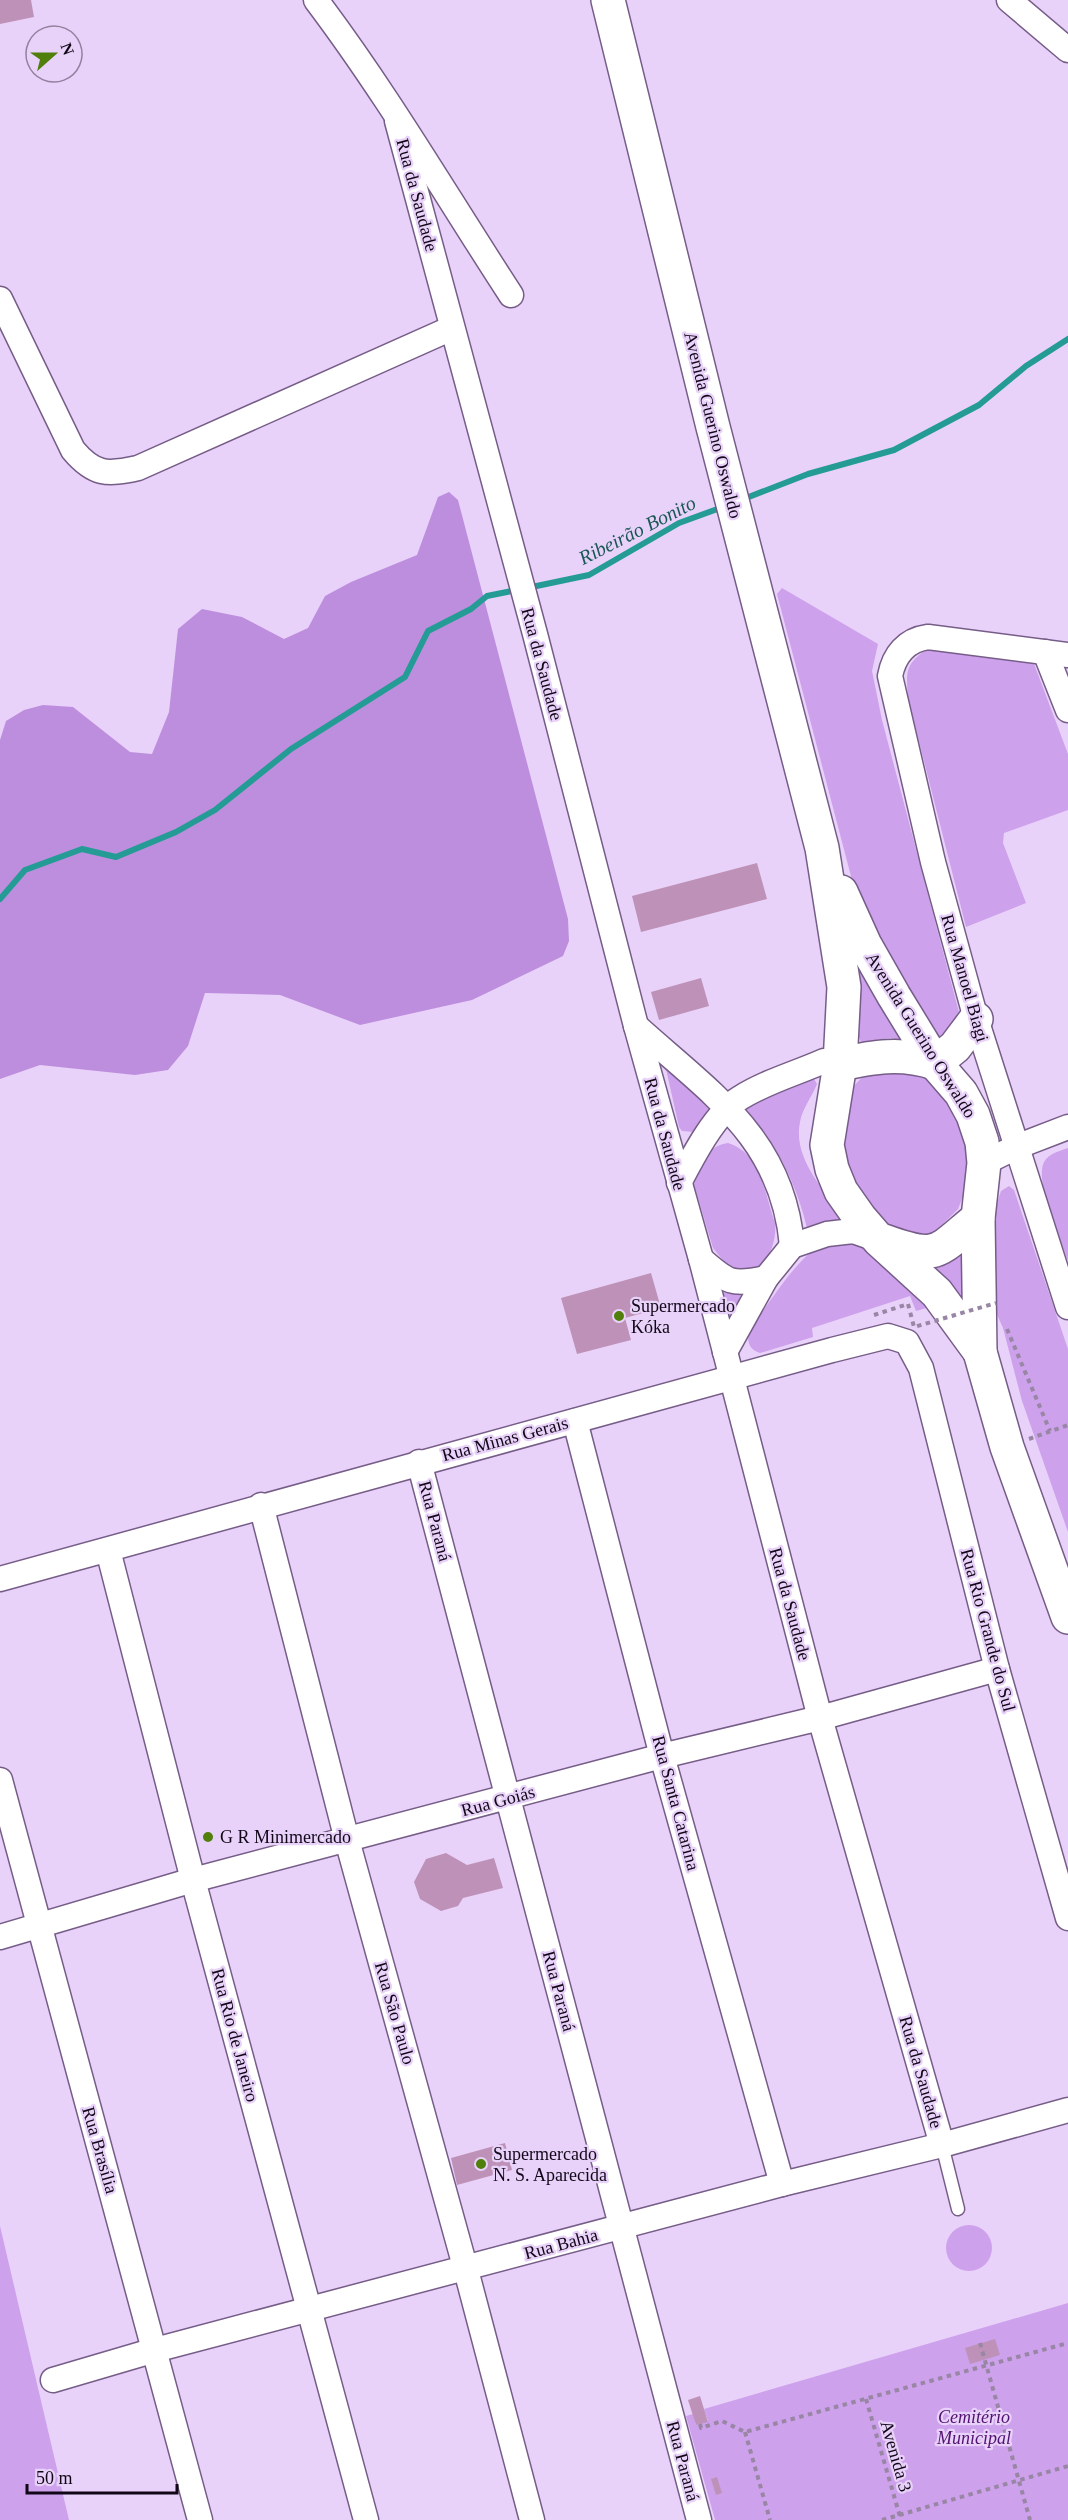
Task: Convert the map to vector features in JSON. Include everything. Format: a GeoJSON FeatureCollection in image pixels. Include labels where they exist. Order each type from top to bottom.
{"type":"FeatureCollection","features":[{"type":"Feature","properties":{"kind":"main road","name":"Avenida Guerino Oswaldo"},"geometry":{"type":"LineString","coordinates":[[608,0],[713,427],[822,848],[844,987],[840,1064],[828,1126],[827,1145],[830,1161],[841,1191],[879,1240],[937,1293],[980,1352]]}},
{"type":"Feature","properties":{"kind":"main road","name":"Avenida Guerino Oswaldo"},"geometry":{"type":"LineString","coordinates":[[822,848],[866,945],[935,1063],[961,1093],[973,1115],[982,1142],[984,1163],[978,1218],[980,1352]]}},
{"type":"Feature","properties":{"kind":"main road"},"geometry":{"type":"LineString","coordinates":[[840,1064],[879,1055],[919,1058],[935,1063],[955,1047],[976,1019]]}},
{"type":"Feature","properties":{"kind":"main road"},"geometry":{"type":"LineString","coordinates":[[879,1240],[915,1252],[933,1251],[947,1246],[978,1218]]}},
{"type":"Feature","properties":{"kind":"main road"},"geometry":{"type":"LineString","coordinates":[[980,1352],[1007,1447],[1068,1617]]}},
{"type":"Feature","properties":{"kind":"street"},"geometry":{"type":"LineString","coordinates":[[316,0],[366,67],[398,121],[511,296]]}},
{"type":"Feature","properties":{"kind":"street"},"geometry":{"type":"LineString","coordinates":[[1009,0],[1068,50]]}},
{"type":"Feature","properties":{"kind":"street","name":"Rua da Saudade"},"geometry":{"type":"LineString","coordinates":[[398,121],[535,634],[636,1026],[701,1259],[820,1718],[942,2145]]}},
{"type":"Feature","properties":{"kind":"street"},"geometry":{"type":"LineString","coordinates":[[0,299],[73,450],[86,466],[99,472],[118,472],[138,468],[452,328]]}},
{"type":"Feature","properties":{"kind":"street","name":"Rua Manoel Biagi"},"geometry":{"type":"LineString","coordinates":[[1057,654],[941,637],[915,639],[905,646],[892,663],[890,676],[933,862],[976,1019],[1068,1307]]}},
{"type":"Feature","properties":{"kind":"street"},"geometry":{"type":"LineString","coordinates":[[1057,654],[1068,710]]}},
{"type":"Feature","properties":{"kind":"street"},"geometry":{"type":"LineString","coordinates":[[636,1026],[727,1109],[746,1129],[770,1162],[789,1215],[792,1246]]}},
{"type":"Feature","properties":{"kind":"street"},"geometry":{"type":"LineString","coordinates":[[679,1183],[694,1154],[727,1109],[739,1098],[824,1061],[840,1064]]}},
{"type":"Feature","properties":{"kind":"street"},"geometry":{"type":"LineString","coordinates":[[984,1163],[1016,1147],[1068,1127]]}},
{"type":"Feature","properties":{"kind":"street"},"geometry":{"type":"LineString","coordinates":[[725,1352],[766,1278],[792,1246],[827,1234],[853,1231],[879,1240]]}},
{"type":"Feature","properties":{"kind":"street"},"geometry":{"type":"LineString","coordinates":[[701,1259],[726,1281],[742,1284],[766,1278]]}},
{"type":"Feature","properties":{"kind":"street","name":"Rua Minas Gerais"},"geometry":{"type":"LineString","coordinates":[[0,1579],[261,1505],[888,1336],[907,1342]]}},
{"type":"Feature","properties":{"kind":"street","name":"Rua Rio Grande do Sul"},"geometry":{"type":"LineString","coordinates":[[907,1342],[921,1368],[997,1669],[1068,1918]]}},
{"type":"Feature","properties":{"kind":"street","name":"Rua Santa Catarina"},"geometry":{"type":"LineString","coordinates":[[575,1421],[662,1756],[782,2184]]}},
{"type":"Feature","properties":{"kind":"street","name":"Rua Paraná"},"geometry":{"type":"LineString","coordinates":[[419,1462],[699,2520]]}},
{"type":"Feature","properties":{"kind":"street","name":"Rua São Paulo"},"geometry":{"type":"LineString","coordinates":[[261,1505],[347,1840],[466,2270],[532,2520]]}},
{"type":"Feature","properties":{"kind":"street","name":"Rua Rio de Janeiro"},"geometry":{"type":"LineString","coordinates":[[108,1550],[193,1880],[366,2520]]}},
{"type":"Feature","properties":{"kind":"street","name":"Rua Goiás"},"geometry":{"type":"LineString","coordinates":[[0,1937],[193,1880],[662,1756],[820,1718],[997,1669]]}},
{"type":"Feature","properties":{"kind":"street","name":"Rua Brasília"},"geometry":{"type":"LineString","coordinates":[[0,1780],[37,1926],[156,2350],[200,2520]]}},
{"type":"Feature","properties":{"kind":"street","name":"Rua Bahia"},"geometry":{"type":"LineString","coordinates":[[53,2380],[156,2350],[1068,2110]]}},
{"type":"Feature","properties":{"kind":"lane"},"geometry":{"type":"LineString","coordinates":[[942,2145],[958,2209]]}},
{"type":"Feature","properties":{"kind":"path"},"geometry":{"type":"LineString","coordinates":[[908,1304],[914,1327],[996,1303],[1001,1314]]}},
{"type":"Feature","properties":{"kind":"path"},"geometry":{"type":"LineString","coordinates":[[1005,1324],[1050,1431]]}},
{"type":"Feature","properties":{"kind":"path"},"geometry":{"type":"LineString","coordinates":[[1007,1447],[1068,1425]]}},
{"type":"Feature","properties":{"kind":"path"},"geometry":{"type":"LineString","coordinates":[[980,2343],[1030,2520]]}},
{"type":"Feature","properties":{"kind":"path"},"geometry":{"type":"LineString","coordinates":[[700,2424],[701,2428],[722,2421],[745,2432],[1068,2343]]}},
{"type":"Feature","properties":{"kind":"path","name":"Avenida 3"},"geometry":{"type":"LineString","coordinates":[[866,2399],[900,2517]]}},
{"type":"Feature","properties":{"kind":"path"},"geometry":{"type":"LineString","coordinates":[[745,2432],[770,2520]]}},
{"type":"Feature","properties":{"kind":"path"},"geometry":{"type":"LineString","coordinates":[[882,2520],[900,2517],[1068,2466]]}},
{"type":"Feature","properties":{"kind":"green space"},"geometry":{"type":"Polygon","coordinates":[[[782,588],[878,644],[872,671],[882,720],[960,1016],[940,1043],[871,934],[852,880],[777,594],[782,588]]]}},
{"type":"Feature","properties":{"kind":"green space"},"geometry":{"type":"Polygon","coordinates":[[[928,648],[1033,661],[1068,754],[1068,810],[1004,833],[1003,843],[1026,903],[966,927],[908,698],[907,674],[911,664],[928,648]]]}},
{"type":"Feature","properties":{"kind":"green space"},"geometry":{"type":"Polygon","coordinates":[[[857,954],[904,1041],[891,1038],[861,1042],[856,1030],[857,954]]]}},
{"type":"Feature","properties":{"kind":"green space"},"geometry":{"type":"Polygon","coordinates":[[[896,1064],[929,1078],[961,1120],[970,1152],[965,1191],[958,1209],[936,1231],[924,1237],[885,1224],[873,1211],[851,1176],[841,1141],[850,1090],[869,1070],[896,1064]]]}},
{"type":"Feature","properties":{"kind":"green space"},"geometry":{"type":"Polygon","coordinates":[[[666,1069],[710,1106],[711,1110],[694,1132],[682,1131],[679,1127],[666,1069]]]}},
{"type":"Feature","properties":{"kind":"green space"},"geometry":{"type":"Polygon","coordinates":[[[814,1079],[817,1084],[800,1122],[801,1150],[813,1176],[847,1222],[807,1228],[792,1181],[768,1137],[747,1111],[747,1106],[814,1079]]]}},
{"type":"Feature","properties":{"kind":"green space"},"geometry":{"type":"Polygon","coordinates":[[[728,1143],[739,1148],[754,1165],[764,1187],[775,1223],[775,1237],[770,1252],[761,1264],[748,1270],[729,1268],[713,1248],[694,1185],[697,1170],[704,1158],[714,1148],[728,1143]]]}},
{"type":"Feature","properties":{"kind":"green space"},"geometry":{"type":"Polygon","coordinates":[[[1068,1148],[1068,1261],[1045,1196],[1042,1171],[1044,1162],[1049,1156],[1068,1148]]]}},
{"type":"Feature","properties":{"kind":"green space"},"geometry":{"type":"Polygon","coordinates":[[[1009,1186],[1014,1190],[1068,1349],[1068,1532],[1022,1401],[1003,1328],[990,1299],[986,1237],[1001,1191],[1009,1186]]]}},
{"type":"Feature","properties":{"kind":"green space"},"geometry":{"type":"Polygon","coordinates":[[[855,1243],[875,1251],[937,1305],[916,1311],[910,1296],[812,1328],[813,1337],[760,1353],[751,1348],[748,1333],[782,1284],[803,1259],[823,1245],[855,1243]]]}},
{"type":"Feature","properties":{"kind":"green space"},"geometry":{"type":"Polygon","coordinates":[[[965,1248],[968,1305],[926,1269],[965,1248]]]}},
{"type":"Feature","properties":{"kind":"green space"},"geometry":{"type":"Polygon","coordinates":[[[718,1293],[740,1293],[741,1298],[731,1321],[726,1323],[718,1293]]]}},
{"type":"Feature","properties":{"kind":"green space"},"geometry":{"type":"Polygon","coordinates":[[[969,2225],[985,2232],[992,2248],[985,2264],[969,2271],[953,2264],[946,2248],[953,2232],[969,2225]]]}},
{"type":"Feature","properties":{"kind":"green space"},"geometry":{"type":"Polygon","coordinates":[[[0,2226],[69,2520],[0,2520],[0,2226]]]}},
{"type":"Feature","properties":{"kind":"green space","name":"Cemitério Municipal"},"geometry":{"type":"Polygon","coordinates":[[[1068,2303],[1068,2520],[715,2520],[686,2416],[693,2414],[696,2425],[708,2421],[704,2409],[1068,2303]]]}},
{"type":"Feature","properties":{"kind":"shaded area"},"geometry":{"type":"Polygon","coordinates":[[[449,492],[458,500],[568,919],[569,941],[563,956],[472,1000],[360,1025],[280,995],[205,993],[188,1046],[168,1070],[135,1075],[40,1065],[0,1079],[0,740],[6,721],[24,710],[43,705],[73,707],[130,752],[152,754],[169,712],[178,629],[202,609],[242,617],[284,639],[308,628],[325,596],[351,582],[417,555],[438,497],[449,492]]]}},
{"type":"Feature","properties":{"kind":"building"},"geometry":{"type":"Polygon","coordinates":[[[0,0],[31,0],[34,17],[0,24],[0,0]]]}},
{"type":"Feature","properties":{"kind":"building"},"geometry":{"type":"Polygon","coordinates":[[[757,863],[767,899],[641,932],[632,896],[757,863]]]}},
{"type":"Feature","properties":{"kind":"building"},"geometry":{"type":"Polygon","coordinates":[[[701,978],[709,1006],[659,1020],[651,992],[701,978]]]}},
{"type":"Feature","properties":{"kind":"building"},"geometry":{"type":"Polygon","coordinates":[[[651,1273],[661,1308],[625,1318],[631,1340],[577,1354],[561,1298],[651,1273]]]}},
{"type":"Feature","properties":{"kind":"building"},"geometry":{"type":"Polygon","coordinates":[[[446,1853],[467,1865],[494,1858],[503,1888],[463,1898],[458,1906],[441,1911],[420,1899],[414,1882],[426,1859],[446,1853]]]}},
{"type":"Feature","properties":{"kind":"building","name":"Supermercado N. S. Aparecida"},"geometry":{"type":"Polygon","coordinates":[[[505,2143],[512,2170],[457,2185],[451,2158],[505,2143]]]}},
{"type":"Feature","properties":{"kind":"building"},"geometry":{"type":"Polygon","coordinates":[[[995,2339],[1000,2355],[970,2364],[965,2348],[995,2339]]]}},
{"type":"Feature","properties":{"kind":"building"},"geometry":{"type":"Polygon","coordinates":[[[700,2396],[708,2422],[696,2425],[688,2400],[700,2396]]]}},
{"type":"Feature","properties":{"kind":"building"},"geometry":{"type":"Polygon","coordinates":[[[717,2477],[722,2493],[716,2495],[711,2479],[717,2477]]]}},
{"type":"Feature","properties":{"kind":"waterway","name":"Ribeirão Bonito"},"geometry":{"type":"LineString","coordinates":[[741,500],[808,474],[894,450],[979,405],[1026,366],[1068,339]]}},
{"type":"Feature","properties":{"kind":"waterway","name":"Ribeirão Bonito"},"geometry":{"type":"LineString","coordinates":[[527,588],[589,575],[679,523],[723,507]]}},
{"type":"Feature","properties":{"kind":"waterway","name":"Ribeirão Bonito"},"geometry":{"type":"LineString","coordinates":[[0,899],[25,870],[82,849],[116,857],[176,832],[215,810],[291,749],[405,677],[428,631],[471,609],[487,596],[517,590]]}},
{"type":"Feature","properties":{"kind":"place","name":"Supermercado Kóka"},"geometry":{"type":"Point","coordinates":[619,1316]}},
{"type":"Feature","properties":{"kind":"place","name":"G R Minimercado"},"geometry":{"type":"Point","coordinates":[208,1837]}},
{"type":"Feature","properties":{"kind":"place","name":"Supermercado N. S. Aparecida"},"geometry":{"type":"Point","coordinates":[481,2164]}}]}
